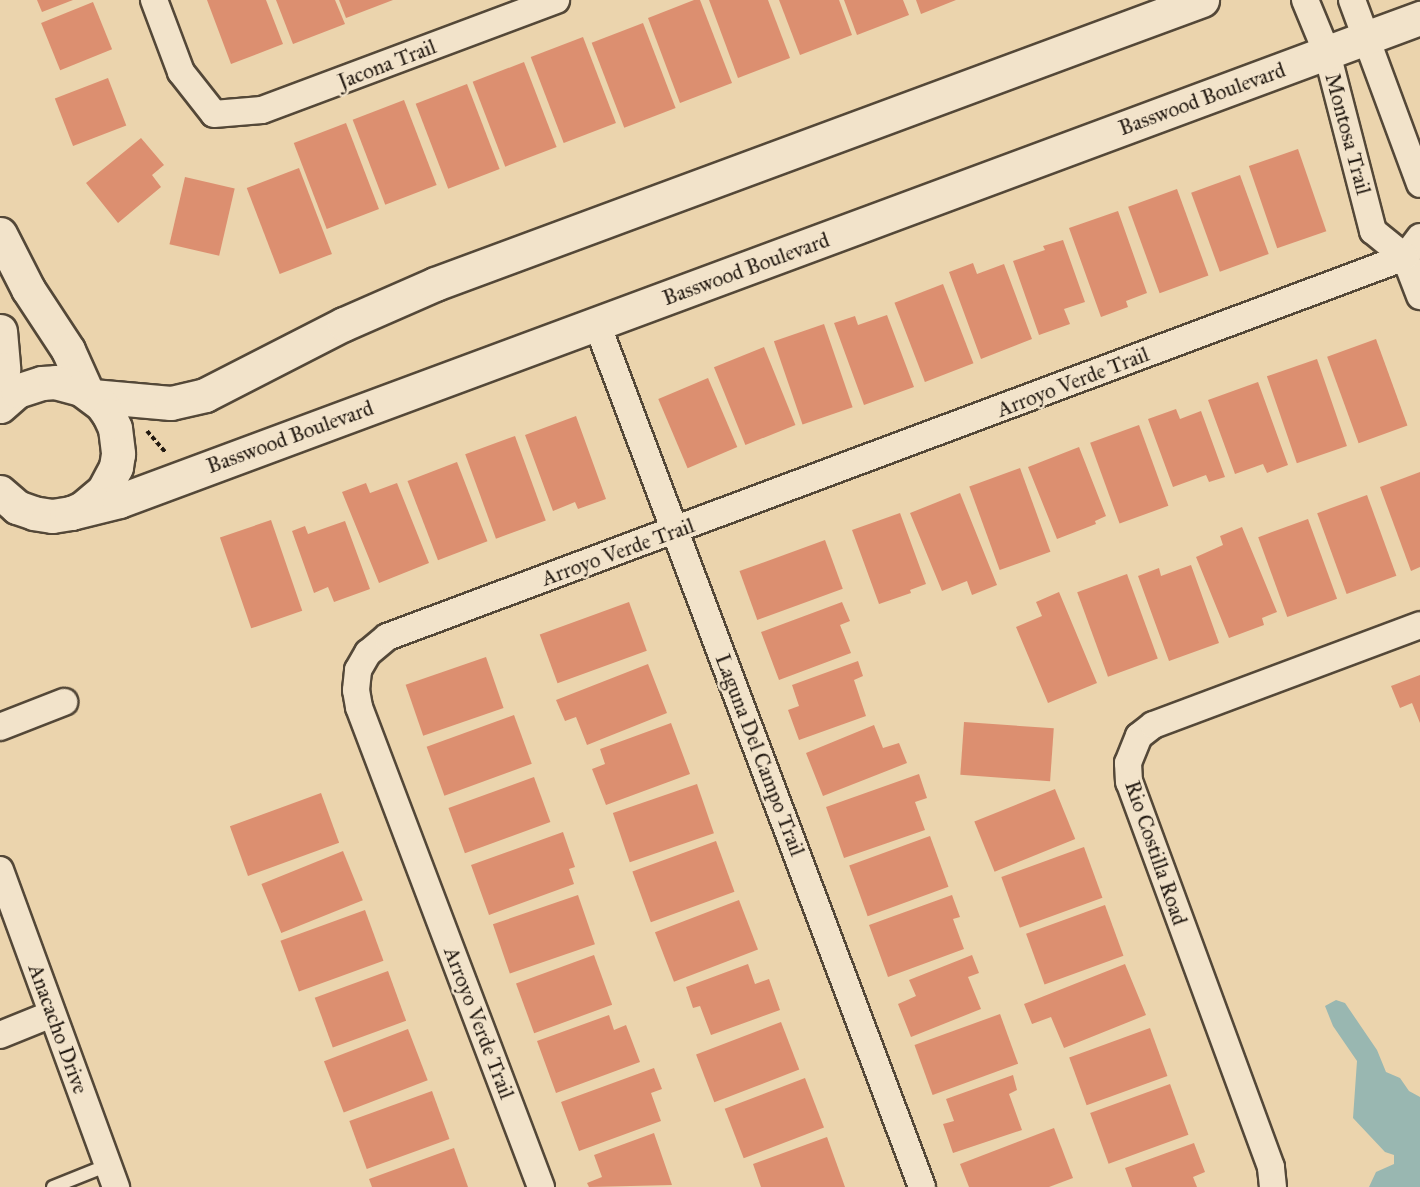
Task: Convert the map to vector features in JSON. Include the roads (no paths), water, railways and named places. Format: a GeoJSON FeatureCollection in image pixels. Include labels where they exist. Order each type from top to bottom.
{"type":"FeatureCollection","features":[{"type":"Feature","properties":{"kind":"main road"},"geometry":{"type":"LineString","coordinates":[[90,394],[171,403],[205,395],[344,324],[435,284],[1202,0]]}},
{"type":"Feature","properties":{"kind":"main road","name":"Basswood Boulevard"},"geometry":{"type":"LineString","coordinates":[[6,501],[43,514],[71,513],[119,501],[1420,18]]}},
{"type":"Feature","properties":{"kind":"main road"},"geometry":{"type":"LineString","coordinates":[[0,234],[28,289],[68,350],[90,394]]}},
{"type":"Feature","properties":{"kind":"main road"},"geometry":{"type":"LineString","coordinates":[[0,331],[3,360],[0,390]]}},
{"type":"Feature","properties":{"kind":"main road"},"geometry":{"type":"LineString","coordinates":[[0,406],[17,391],[42,383],[68,384],[90,394],[102,405],[112,422],[118,454],[116,467],[103,491],[94,500],[71,513]]}},
{"type":"Feature","properties":{"kind":"street","name":"Jacona Trail"},"geometry":{"type":"LineString","coordinates":[[154,0],[181,72],[214,114],[261,110],[556,0]]}},
{"type":"Feature","properties":{"kind":"street","name":"Montosa Trail"},"geometry":{"type":"LineString","coordinates":[[1305,0],[1327,53],[1373,231],[1415,249]]}},
{"type":"Feature","properties":{"kind":"street"},"geometry":{"type":"LineString","coordinates":[[1352,0],[1368,38],[1420,184]]}},
{"type":"Feature","properties":{"kind":"street"},"geometry":{"type":"LineString","coordinates":[[1415,249],[1420,296]]}},
{"type":"Feature","properties":{"kind":"street","name":"Arroyo Verde Trail"},"geometry":{"type":"LineString","coordinates":[[541,1187],[359,707],[356,690],[358,670],[368,653],[387,637],[676,530],[1415,249]]}},
{"type":"Feature","properties":{"kind":"street","name":"Laguna Del Campo Trail"},"geometry":{"type":"LineString","coordinates":[[597,324],[922,1187]]}},
{"type":"Feature","properties":{"kind":"street","name":"Rio Costilla Road"},"geometry":{"type":"LineString","coordinates":[[1274,1187],[1271,1167],[1129,782],[1128,763],[1139,736],[1153,725],[1420,625]]}},
{"type":"Feature","properties":{"kind":"street"},"geometry":{"type":"LineString","coordinates":[[0,727],[64,702]]}},
{"type":"Feature","properties":{"kind":"street","name":"Anacacho Drive"},"geometry":{"type":"LineString","coordinates":[[1,875],[112,1176]]}},
{"type":"Feature","properties":{"kind":"street"},"geometry":{"type":"LineString","coordinates":[[0,1035],[52,1014]]}},
{"type":"Feature","properties":{"kind":"lane"},"geometry":{"type":"LineString","coordinates":[[53,1187],[112,1176]]}},
{"type":"Feature","properties":{"kind":"water"},"geometry":{"type":"Polygon","coordinates":[[[1336,1000],[1345,1003],[1377,1050],[1386,1072],[1400,1078],[1409,1091],[1420,1097],[1420,1187],[1369,1187],[1376,1172],[1394,1164],[1394,1155],[1385,1152],[1353,1118],[1357,1061],[1333,1026],[1325,1006],[1336,1000]]]}}]}
